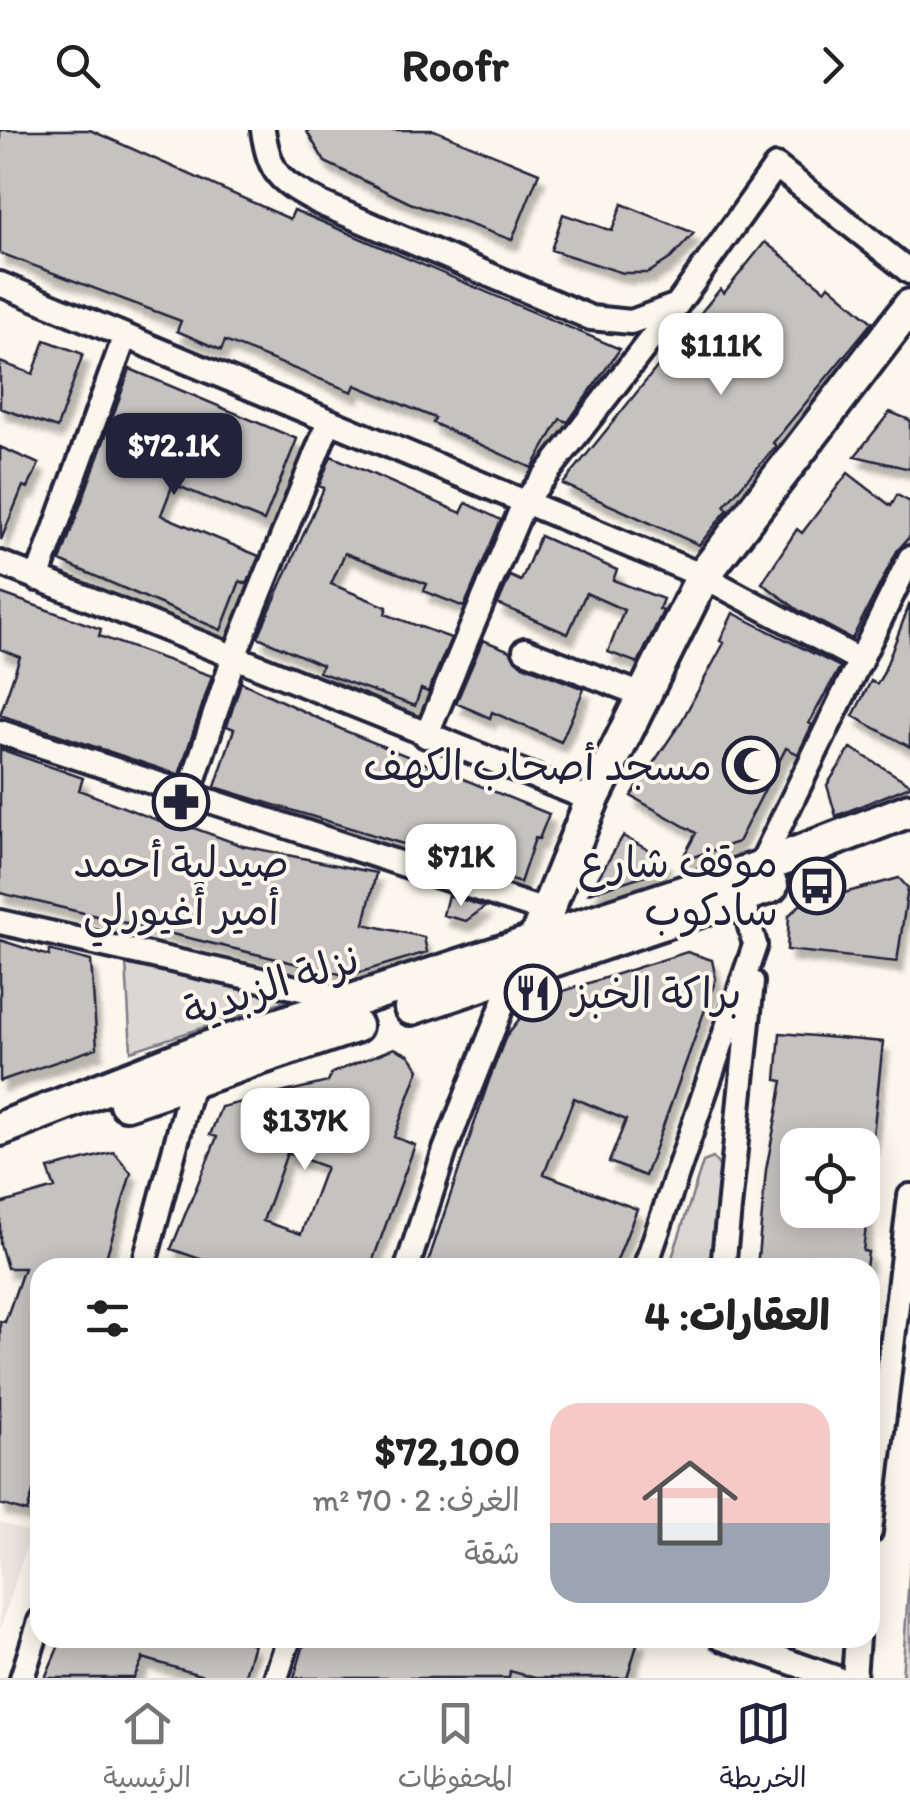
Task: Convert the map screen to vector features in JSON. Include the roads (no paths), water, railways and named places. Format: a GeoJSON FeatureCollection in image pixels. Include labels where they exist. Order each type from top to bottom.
{"type":"FeatureCollection","features":[{"type":"Feature","properties":{"kind":"main road"},"geometry":{"type":"LineString","coordinates":[[534,943],[592,800],[703,576],[910,306]]}},
{"type":"Feature","properties":{"kind":"main road","name":"نزلة الزبدية"},"geometry":{"type":"LineString","coordinates":[[0,1129],[202,1050],[359,1002],[758,868],[910,810]]}},
{"type":"Feature","properties":{"kind":"main road","name":"نزلة الزبدية"},"geometry":{"type":"LineString","coordinates":[[0,1150],[192,1080],[742,897],[910,834]]}},
{"type":"Feature","properties":{"kind":"street"},"geometry":{"type":"LineString","coordinates":[[263,130],[268,166],[287,184],[320,203],[555,303],[591,318],[631,322],[677,305]]}},
{"type":"Feature","properties":{"kind":"street"},"geometry":{"type":"LineString","coordinates":[[426,736],[524,503],[677,305],[776,166],[910,272]]}},
{"type":"Feature","properties":{"kind":"street"},"geometry":{"type":"LineString","coordinates":[[0,284],[703,576],[860,661]]}},
{"type":"Feature","properties":{"kind":"street"},"geometry":{"type":"LineString","coordinates":[[37,578],[125,336]]}},
{"type":"Feature","properties":{"kind":"street"},"geometry":{"type":"LineString","coordinates":[[189,794],[233,658],[329,422]]}},
{"type":"Feature","properties":{"kind":"street"},"geometry":{"type":"LineString","coordinates":[[758,868],[910,558]]}},
{"type":"Feature","properties":{"kind":"street"},"geometry":{"type":"LineString","coordinates":[[0,563],[592,800]]}},
{"type":"Feature","properties":{"kind":"street"},"geometry":{"type":"LineString","coordinates":[[525,650],[645,696]]}},
{"type":"Feature","properties":{"kind":"street"},"geometry":{"type":"LineString","coordinates":[[0,732],[545,911]]}},
{"type":"Feature","properties":{"kind":"street"},"geometry":{"type":"LineString","coordinates":[[725,1258],[755,945],[742,897]]}},
{"type":"Feature","properties":{"kind":"street"},"geometry":{"type":"LineString","coordinates":[[0,922],[359,1002]]}},
{"type":"Feature","properties":{"kind":"street"},"geometry":{"type":"LineString","coordinates":[[648,1258],[755,945]]}},
{"type":"Feature","properties":{"kind":"street"},"geometry":{"type":"LineString","coordinates":[[411,1258],[445,1150],[516,974]]}},
{"type":"Feature","properties":{"kind":"street"},"geometry":{"type":"LineString","coordinates":[[146,1258],[192,1080]]}},
{"type":"Feature","properties":{"kind":"street"},"geometry":{"type":"LineString","coordinates":[[880,1448],[910,1196]]}},
{"type":"Feature","properties":{"kind":"street"},"geometry":{"type":"LineString","coordinates":[[22,1678],[31,1648]]}},
{"type":"Feature","properties":{"kind":"street"},"geometry":{"type":"LineString","coordinates":[[276,1678],[286,1648]]}},
{"type":"Feature","properties":{"kind":"street"},"geometry":{"type":"LineString","coordinates":[[750,1648],[836,1678]]}},
{"type":"Feature","properties":{"kind":"street"},"geometry":{"type":"LineString","coordinates":[[854,1678],[856,1648]]}},
{"type":"Feature","properties":{"kind":"place","name":"مسجد أصحاب الكهف"},"geometry":{"type":"Point","coordinates":[751,765]}},
{"type":"Feature","properties":{"kind":"place","name":"صيدلية أحمد أمير أغيورلي"},"geometry":{"type":"Point","coordinates":[181,802]}},
{"type":"Feature","properties":{"kind":"place","name":"موقف شارع سادكوب"},"geometry":{"type":"Point","coordinates":[817,886]}},
{"type":"Feature","properties":{"kind":"place","name":"براكة الخبز"},"geometry":{"type":"Point","coordinates":[533,993]}}]}
